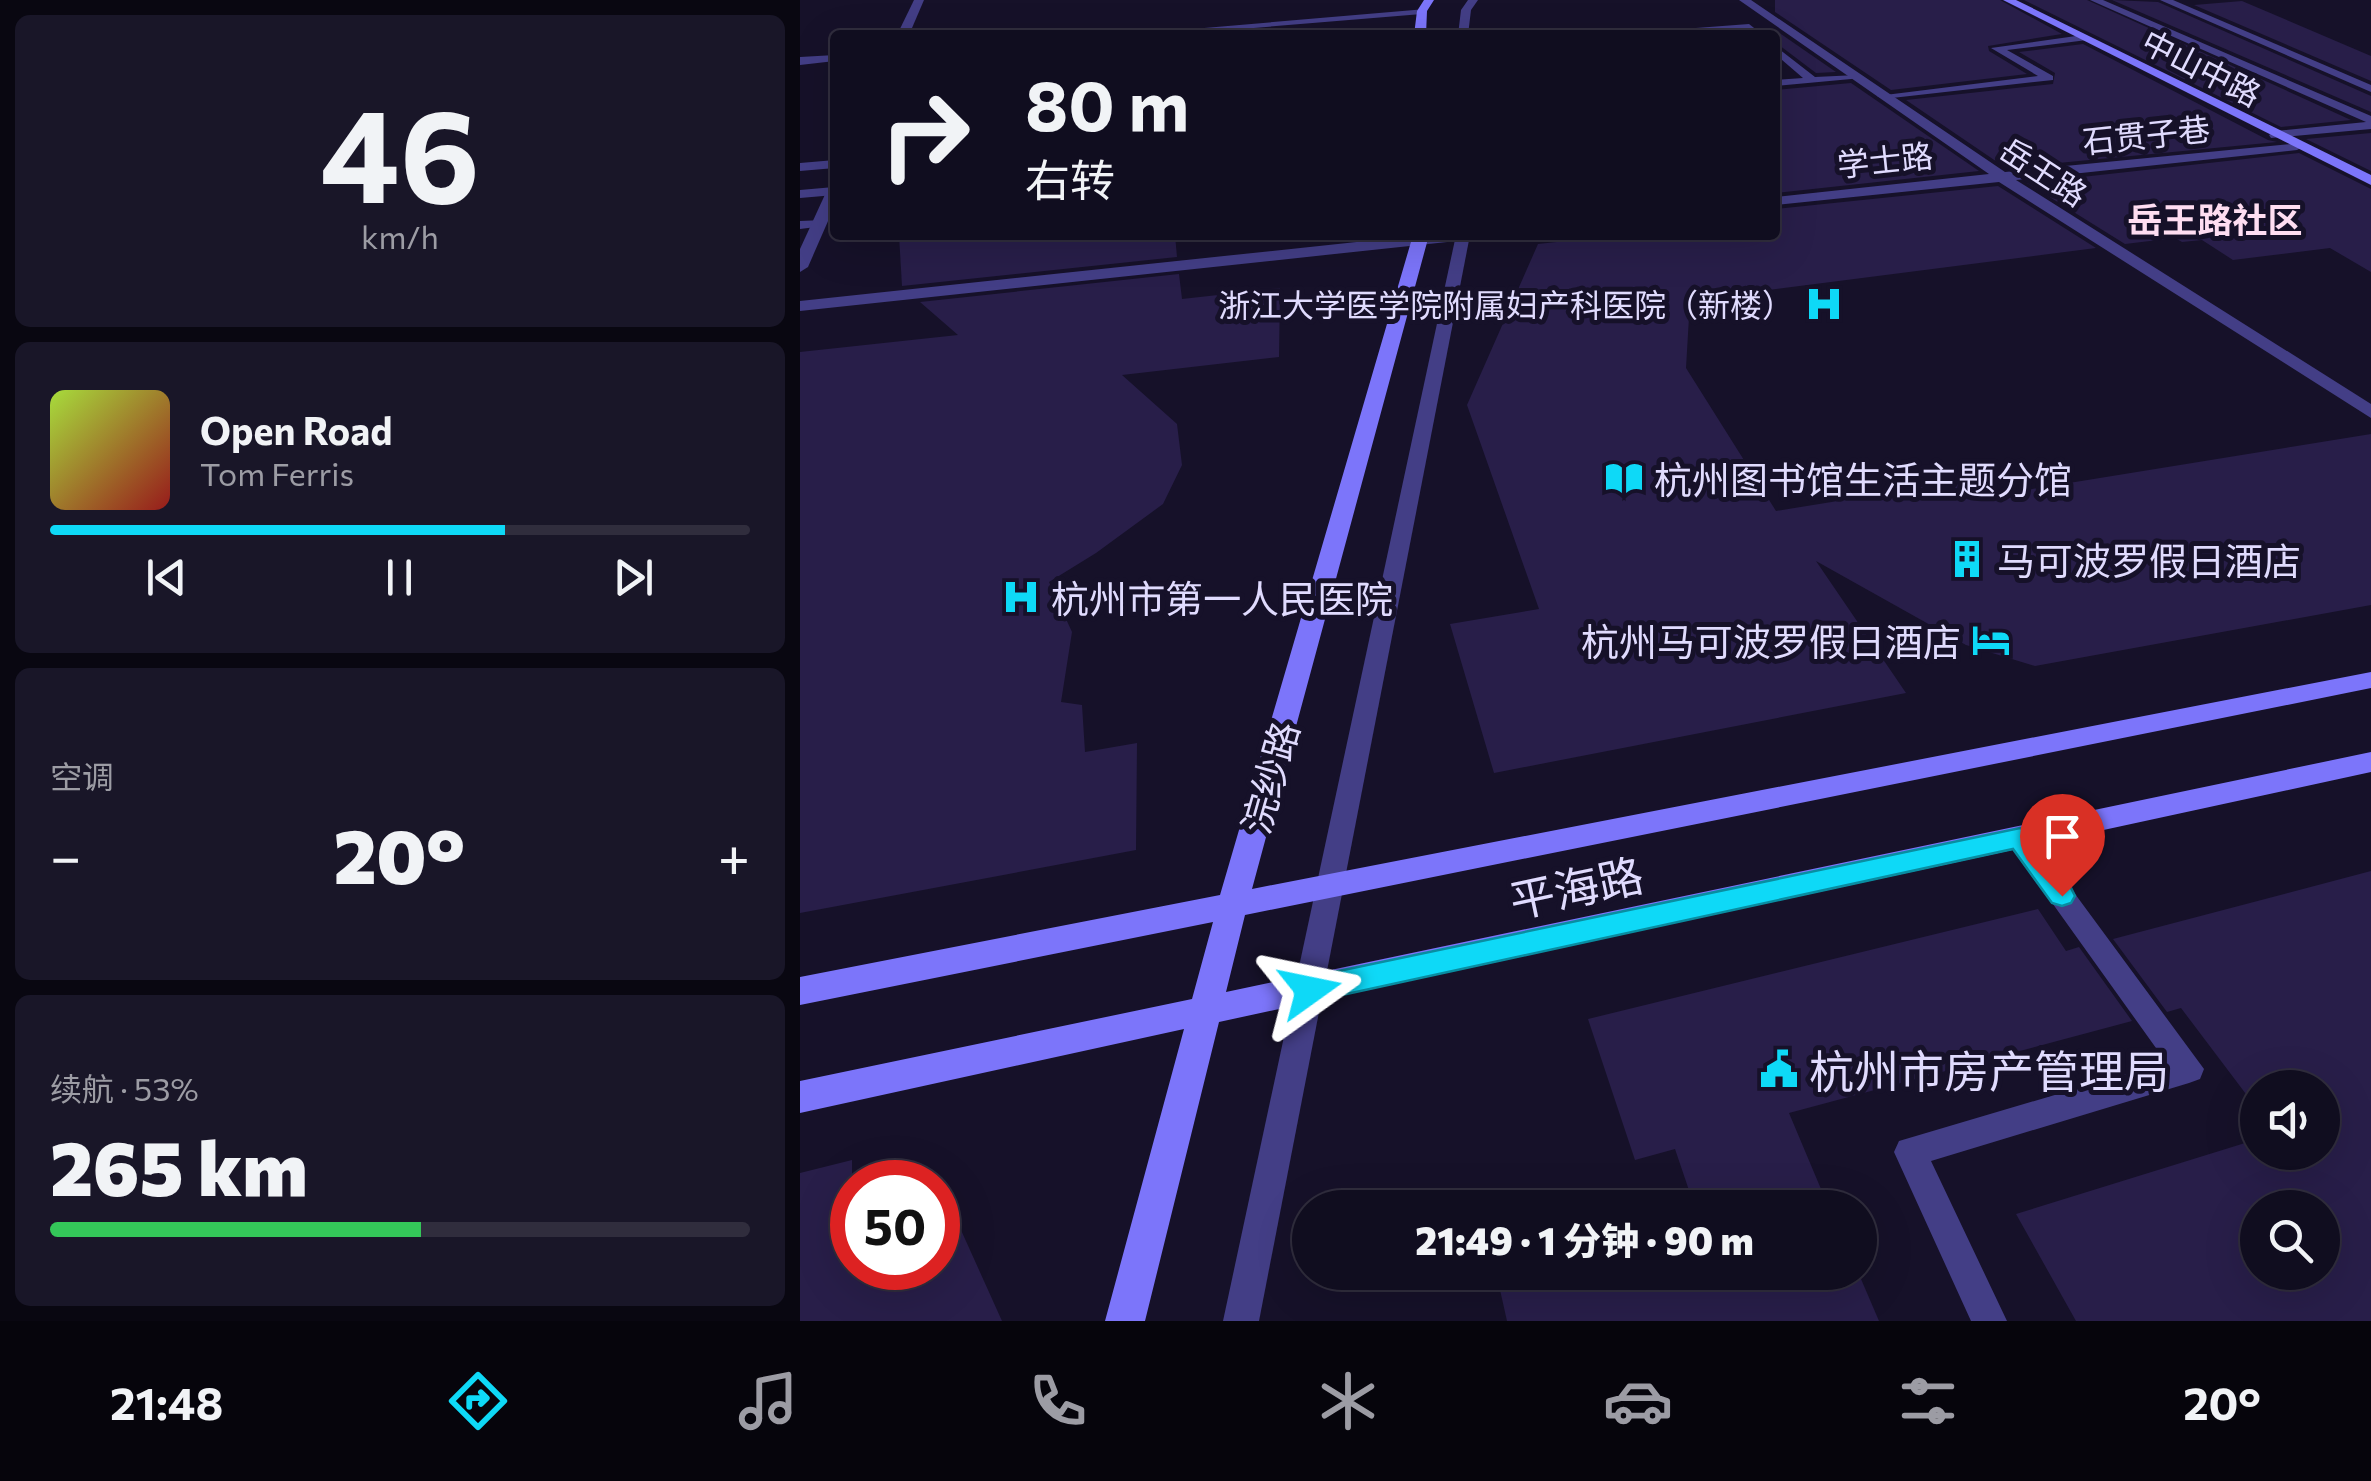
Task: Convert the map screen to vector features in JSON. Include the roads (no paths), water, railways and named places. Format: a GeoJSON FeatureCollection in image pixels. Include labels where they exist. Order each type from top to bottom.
{"type":"FeatureCollection","features":[{"type":"Feature","properties":{"kind":"main road","name":"中山中路"},"geometry":{"type":"LineString","coordinates":[[2008,0],[2371,181]]}},
{"type":"Feature","properties":{"kind":"main road","name":"浣纱路"},"geometry":{"type":"LineString","coordinates":[[1126,1321],[1232,908],[1420,240]]}},
{"type":"Feature","properties":{"kind":"main road","name":"平海路"},"geometry":{"type":"LineString","coordinates":[[800,990],[1232,908],[2371,680]]}},
{"type":"Feature","properties":{"kind":"main road","name":"平海路"},"geometry":{"type":"LineString","coordinates":[[800,1098],[2371,762]]}},
{"type":"Feature","properties":{"kind":"street"},"geometry":{"type":"LineString","coordinates":[[904,30],[919,0]]}},
{"type":"Feature","properties":{"kind":"street","name":"岳王路"},"geometry":{"type":"LineString","coordinates":[[1744,0],[2002,178],[2371,412]]}},
{"type":"Feature","properties":{"kind":"street"},"geometry":{"type":"LineString","coordinates":[[1179,30],[1426,6]]}},
{"type":"Feature","properties":{"kind":"street"},"geometry":{"type":"LineString","coordinates":[[800,61],[830,58]]}},
{"type":"Feature","properties":{"kind":"street","name":"石贯子巷"},"geometry":{"type":"LineString","coordinates":[[2002,178],[2297,146]]}},
{"type":"Feature","properties":{"kind":"street","name":"学士路"},"geometry":{"type":"LineString","coordinates":[[1780,200],[2002,178]]}},
{"type":"Feature","properties":{"kind":"street"},"geometry":{"type":"LineString","coordinates":[[800,267],[830,199]]}},
{"type":"Feature","properties":{"kind":"street"},"geometry":{"type":"LineString","coordinates":[[800,306],[1403,240]]}},
{"type":"Feature","properties":{"kind":"lane"},"geometry":{"type":"LineString","coordinates":[[1464,30],[1466,10],[1473,0]]}},
{"type":"Feature","properties":{"kind":"lane"},"geometry":{"type":"LineString","coordinates":[[2095,0],[2371,122]]}},
{"type":"Feature","properties":{"kind":"lane"},"geometry":{"type":"LineString","coordinates":[[2165,0],[2371,89]]}},
{"type":"Feature","properties":{"kind":"lane"},"geometry":{"type":"LineString","coordinates":[[1696,30],[1752,30]]}},
{"type":"Feature","properties":{"kind":"lane"},"geometry":{"type":"LineString","coordinates":[[1883,96],[2049,78],[1996,48],[2083,38]]}},
{"type":"Feature","properties":{"kind":"lane"},"geometry":{"type":"LineString","coordinates":[[1780,53],[1813,81]]}},
{"type":"Feature","properties":{"kind":"lane"},"geometry":{"type":"LineString","coordinates":[[2342,77],[2371,74]]}},
{"type":"Feature","properties":{"kind":"lane"},"geometry":{"type":"LineString","coordinates":[[1780,83],[1857,78]]}},
{"type":"Feature","properties":{"kind":"lane"},"geometry":{"type":"LineString","coordinates":[[2274,135],[2371,122]]}},
{"type":"Feature","properties":{"kind":"lane"},"geometry":{"type":"LineString","coordinates":[[800,167],[830,164]]}},
{"type":"Feature","properties":{"kind":"lane"},"geometry":{"type":"LineString","coordinates":[[800,194],[830,190]]}},
{"type":"Feature","properties":{"kind":"lane"},"geometry":{"type":"LineString","coordinates":[[800,225],[820,223]]}},
{"type":"Feature","properties":{"kind":"lane"},"geometry":{"type":"LineString","coordinates":[[1241,1321],[1463,240]]}},
{"type":"Feature","properties":{"kind":"lane"},"geometry":{"type":"LineString","coordinates":[[1988,1321],[1910,1152],[2189,1069],[2020,838]]}},
{"type":"Feature","properties":{"kind":"place","name":"浙江大学医学院附属妇产科医院（新楼）"},"geometry":{"type":"Point","coordinates":[1824,304]}},
{"type":"Feature","properties":{"kind":"place","name":"杭州图书馆生活主题分馆"},"geometry":{"type":"Point","coordinates":[1624,478]}},
{"type":"Feature","properties":{"kind":"place","name":"马可波罗假日酒店"},"geometry":{"type":"Point","coordinates":[1967,559]}},
{"type":"Feature","properties":{"kind":"place","name":"杭州市第一人民医院"},"geometry":{"type":"Point","coordinates":[1021,597]}},
{"type":"Feature","properties":{"kind":"place","name":"杭州马可波罗假日酒店"},"geometry":{"type":"Point","coordinates":[1991,640]}},
{"type":"Feature","properties":{"kind":"place","name":"杭州市房产管理局"},"geometry":{"type":"Point","coordinates":[1779,1069]}},
{"type":"Feature","properties":{"kind":"district","name":"岳王路社区"},"geometry":{"type":"Point","coordinates":[2215,218]}}]}
